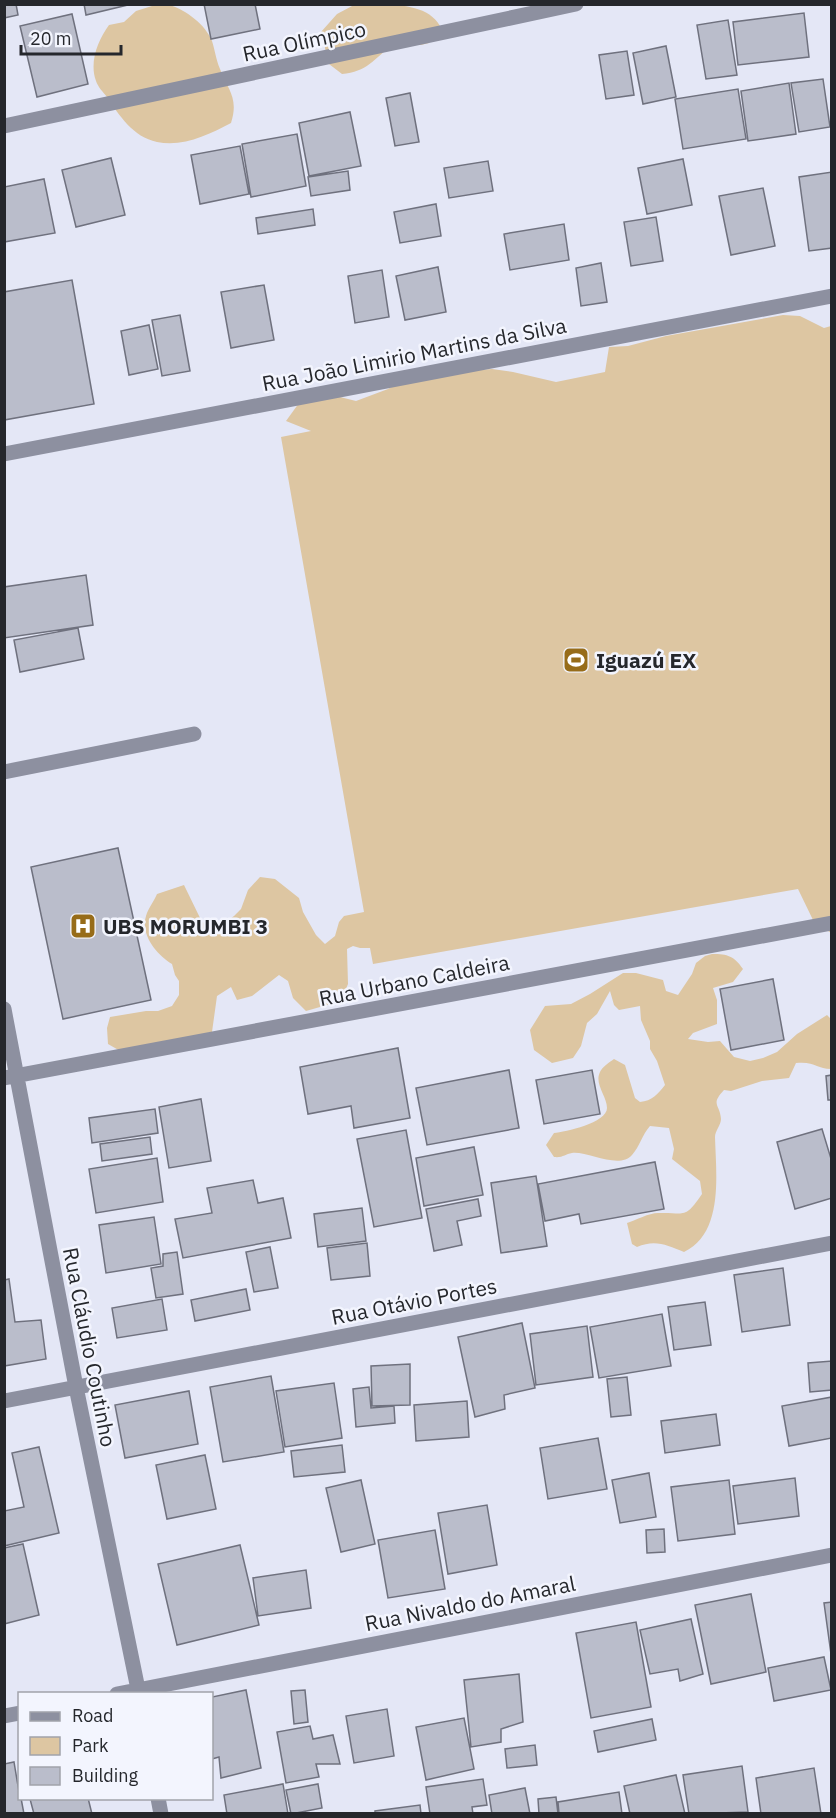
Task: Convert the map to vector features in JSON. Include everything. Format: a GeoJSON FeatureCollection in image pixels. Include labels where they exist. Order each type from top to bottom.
{"type":"FeatureCollection","features":[{"type":"Feature","properties":{"kind":"street","name":"Rua Olímpico"},"geometry":{"type":"LineString","coordinates":[[4,126],[576,4]]}},
{"type":"Feature","properties":{"kind":"street","name":"Rua João Limirio Martins da Silva"},"geometry":{"type":"LineString","coordinates":[[4,454],[831,296]]}},
{"type":"Feature","properties":{"kind":"street"},"geometry":{"type":"LineString","coordinates":[[4,772],[194,734]]}},
{"type":"Feature","properties":{"kind":"street","name":"Rua Urbano Caldeira"},"geometry":{"type":"LineString","coordinates":[[10,1077],[831,923]]}},
{"type":"Feature","properties":{"kind":"street","name":"Rua Cláudio Coutinho"},"geometry":{"type":"LineString","coordinates":[[4,1009],[10,1077],[138,1691]]}},
{"type":"Feature","properties":{"kind":"street","name":"Rua Otávio Portes"},"geometry":{"type":"LineString","coordinates":[[4,1401],[831,1243]]}},
{"type":"Feature","properties":{"kind":"street","name":"Rua Nivaldo do Amaral"},"geometry":{"type":"LineString","coordinates":[[138,1691],[831,1555]]}},
{"type":"Feature","properties":{"kind":"green space"},"geometry":{"type":"Polygon","coordinates":[[[170,5],[195,19],[209,35],[234,107],[231,123],[196,139],[177,143],[157,142],[134,130],[116,111],[98,85],[94,74],[94,59],[98,44],[109,25],[124,22],[136,11],[152,6],[170,5]]]}},
{"type":"Feature","properties":{"kind":"green space"},"geometry":{"type":"Polygon","coordinates":[[[354,5],[414,8],[433,18],[440,26],[429,43],[392,45],[364,68],[342,74],[329,64],[321,32],[337,14],[354,5]]]}},
{"type":"Feature","properties":{"kind":"green space","name":"Iguazú EX"},"geometry":{"type":"Polygon","coordinates":[[[783,315],[800,316],[824,328],[831,326],[831,933],[813,920],[798,889],[373,964],[370,948],[353,946],[347,949],[348,984],[341,1001],[306,1011],[293,998],[288,981],[279,975],[252,996],[237,1000],[231,987],[217,996],[212,1032],[122,1052],[108,1044],[107,1028],[110,1017],[158,1011],[172,1006],[179,995],[179,981],[172,964],[151,944],[145,930],[146,916],[157,894],[184,885],[202,922],[212,926],[226,922],[241,909],[248,890],[260,877],[275,879],[299,898],[303,912],[316,935],[325,944],[335,936],[339,922],[344,916],[364,912],[281,437],[311,431],[286,421],[299,403],[328,394],[356,401],[402,381],[431,374],[492,369],[556,382],[605,372],[609,347],[628,346],[666,336],[783,315]]]}},
{"type":"Feature","properties":{"kind":"green space"},"geometry":{"type":"Polygon","coordinates":[[[712,954],[730,957],[737,961],[743,969],[733,982],[713,988],[717,1000],[717,1024],[693,1033],[688,1039],[720,1041],[734,1057],[750,1061],[777,1052],[797,1034],[827,1015],[831,1019],[831,1069],[808,1063],[796,1063],[789,1078],[762,1081],[731,1091],[724,1090],[717,1099],[721,1119],[715,1137],[715,1201],[706,1231],[697,1243],[684,1252],[655,1243],[637,1247],[632,1244],[627,1223],[654,1213],[684,1213],[702,1194],[700,1181],[672,1159],[674,1149],[669,1128],[650,1126],[632,1155],[619,1161],[579,1153],[554,1157],[546,1145],[554,1133],[585,1126],[605,1113],[607,1108],[599,1076],[602,1068],[614,1059],[625,1065],[635,1098],[640,1102],[654,1096],[665,1085],[657,1061],[650,1049],[650,1041],[641,1020],[640,1006],[619,1010],[614,1005],[610,991],[597,1014],[587,1023],[581,1046],[573,1058],[552,1063],[534,1050],[530,1030],[545,1006],[571,1004],[623,973],[636,973],[663,980],[666,991],[678,995],[692,974],[696,963],[712,954]]]}},
{"type":"Feature","properties":{"kind":"building"},"geometry":{"type":"Polygon","coordinates":[[[4,4],[16,4],[18,15],[4,18],[4,4]]]}},
{"type":"Feature","properties":{"kind":"building"},"geometry":{"type":"Polygon","coordinates":[[[84,4],[132,4],[86,15],[84,4]]]}},
{"type":"Feature","properties":{"kind":"building"},"geometry":{"type":"Polygon","coordinates":[[[204,4],[255,4],[260,29],[211,39],[204,4]]]}},
{"type":"Feature","properties":{"kind":"building"},"geometry":{"type":"Polygon","coordinates":[[[804,13],[809,57],[738,65],[733,22],[804,13]]]}},
{"type":"Feature","properties":{"kind":"building"},"geometry":{"type":"Polygon","coordinates":[[[72,14],[88,84],[37,97],[20,26],[72,14]]]}},
{"type":"Feature","properties":{"kind":"building"},"geometry":{"type":"Polygon","coordinates":[[[728,20],[737,75],[706,79],[697,25],[728,20]]]}},
{"type":"Feature","properties":{"kind":"building"},"geometry":{"type":"Polygon","coordinates":[[[666,46],[676,97],[643,104],[633,53],[666,46]]]}},
{"type":"Feature","properties":{"kind":"building"},"geometry":{"type":"Polygon","coordinates":[[[627,51],[634,95],[606,99],[599,55],[627,51]]]}},
{"type":"Feature","properties":{"kind":"building"},"geometry":{"type":"Polygon","coordinates":[[[823,79],[830,127],[799,132],[791,83],[823,79]]]}},
{"type":"Feature","properties":{"kind":"building"},"geometry":{"type":"Polygon","coordinates":[[[789,83],[796,134],[748,141],[741,91],[789,83]]]}},
{"type":"Feature","properties":{"kind":"building"},"geometry":{"type":"Polygon","coordinates":[[[738,89],[746,139],[683,149],[675,99],[738,89]]]}},
{"type":"Feature","properties":{"kind":"building"},"geometry":{"type":"Polygon","coordinates":[[[410,93],[419,142],[395,146],[386,98],[410,93]]]}},
{"type":"Feature","properties":{"kind":"building"},"geometry":{"type":"Polygon","coordinates":[[[350,112],[361,166],[309,176],[299,123],[350,112]]]}},
{"type":"Feature","properties":{"kind":"building"},"geometry":{"type":"Polygon","coordinates":[[[297,134],[306,186],[251,197],[242,144],[297,134]]]}},
{"type":"Feature","properties":{"kind":"building"},"geometry":{"type":"Polygon","coordinates":[[[240,146],[249,194],[200,204],[191,155],[240,146]]]}},
{"type":"Feature","properties":{"kind":"building"},"geometry":{"type":"Polygon","coordinates":[[[111,158],[125,215],[76,227],[62,170],[111,158]]]}},
{"type":"Feature","properties":{"kind":"building"},"geometry":{"type":"Polygon","coordinates":[[[683,159],[692,205],[647,214],[638,168],[683,159]]]}},
{"type":"Feature","properties":{"kind":"building"},"geometry":{"type":"Polygon","coordinates":[[[488,161],[493,191],[449,198],[444,168],[488,161]]]}},
{"type":"Feature","properties":{"kind":"building"},"geometry":{"type":"Polygon","coordinates":[[[348,171],[350,190],[311,196],[308,177],[348,171]]]}},
{"type":"Feature","properties":{"kind":"building"},"geometry":{"type":"Polygon","coordinates":[[[832,172],[832,248],[809,251],[799,177],[832,172]]]}},
{"type":"Feature","properties":{"kind":"building"},"geometry":{"type":"Polygon","coordinates":[[[44,179],[55,233],[4,242],[4,187],[44,179]]]}},
{"type":"Feature","properties":{"kind":"building"},"geometry":{"type":"Polygon","coordinates":[[[763,188],[775,246],[731,255],[719,196],[763,188]]]}},
{"type":"Feature","properties":{"kind":"building"},"geometry":{"type":"Polygon","coordinates":[[[436,204],[441,236],[400,243],[394,212],[436,204]]]}},
{"type":"Feature","properties":{"kind":"building"},"geometry":{"type":"Polygon","coordinates":[[[313,209],[315,225],[258,234],[256,218],[313,209]]]}},
{"type":"Feature","properties":{"kind":"building"},"geometry":{"type":"Polygon","coordinates":[[[656,217],[663,261],[631,266],[624,222],[656,217]]]}},
{"type":"Feature","properties":{"kind":"building"},"geometry":{"type":"Polygon","coordinates":[[[564,224],[569,260],[510,270],[504,234],[564,224]]]}},
{"type":"Feature","properties":{"kind":"building"},"geometry":{"type":"Polygon","coordinates":[[[601,263],[607,302],[581,306],[576,268],[601,263]]]}},
{"type":"Feature","properties":{"kind":"building"},"geometry":{"type":"Polygon","coordinates":[[[438,267],[446,312],[405,320],[396,276],[438,267]]]}},
{"type":"Feature","properties":{"kind":"building"},"geometry":{"type":"Polygon","coordinates":[[[382,270],[389,317],[355,323],[348,276],[382,270]]]}},
{"type":"Feature","properties":{"kind":"building"},"geometry":{"type":"Polygon","coordinates":[[[72,280],[94,404],[4,420],[4,292],[72,280]]]}},
{"type":"Feature","properties":{"kind":"building"},"geometry":{"type":"Polygon","coordinates":[[[264,285],[274,340],[231,348],[221,292],[264,285]]]}},
{"type":"Feature","properties":{"kind":"building"},"geometry":{"type":"Polygon","coordinates":[[[180,315],[190,371],[162,376],[152,320],[180,315]]]}},
{"type":"Feature","properties":{"kind":"building"},"geometry":{"type":"Polygon","coordinates":[[[149,325],[158,369],[129,375],[121,331],[149,325]]]}},
{"type":"Feature","properties":{"kind":"building"},"geometry":{"type":"Polygon","coordinates":[[[86,575],[93,625],[4,638],[4,587],[86,575]]]}},
{"type":"Feature","properties":{"kind":"building"},"geometry":{"type":"Polygon","coordinates":[[[78,628],[84,659],[20,672],[14,640],[78,628]]]}},
{"type":"Feature","properties":{"kind":"building"},"geometry":{"type":"Polygon","coordinates":[[[118,848],[151,1000],[63,1019],[31,867],[118,848]]]}},
{"type":"Feature","properties":{"kind":"building"},"geometry":{"type":"Polygon","coordinates":[[[773,979],[784,1040],[731,1050],[720,989],[773,979]]]}},
{"type":"Feature","properties":{"kind":"building"},"geometry":{"type":"Polygon","coordinates":[[[398,1048],[410,1118],[354,1128],[351,1106],[308,1114],[300,1067],[398,1048]]]}},
{"type":"Feature","properties":{"kind":"building"},"geometry":{"type":"Polygon","coordinates":[[[509,1070],[519,1128],[427,1145],[416,1088],[509,1070]]]}},
{"type":"Feature","properties":{"kind":"building"},"geometry":{"type":"Polygon","coordinates":[[[592,1070],[600,1114],[544,1124],[536,1080],[592,1070]]]}},
{"type":"Feature","properties":{"kind":"building"},"geometry":{"type":"Polygon","coordinates":[[[832,1075],[832,1100],[828,1100],[826,1076],[832,1075]]]}},
{"type":"Feature","properties":{"kind":"building"},"geometry":{"type":"Polygon","coordinates":[[[201,1099],[211,1161],[169,1168],[159,1107],[201,1099]]]}},
{"type":"Feature","properties":{"kind":"building"},"geometry":{"type":"Polygon","coordinates":[[[155,1109],[158,1133],[92,1143],[89,1118],[155,1109]]]}},
{"type":"Feature","properties":{"kind":"building"},"geometry":{"type":"Polygon","coordinates":[[[822,1129],[832,1162],[832,1198],[795,1209],[777,1142],[822,1129]]]}},
{"type":"Feature","properties":{"kind":"building"},"geometry":{"type":"Polygon","coordinates":[[[406,1130],[422,1218],[374,1227],[357,1139],[406,1130]]]}},
{"type":"Feature","properties":{"kind":"building"},"geometry":{"type":"Polygon","coordinates":[[[150,1137],[152,1154],[102,1161],[100,1144],[150,1137]]]}},
{"type":"Feature","properties":{"kind":"building"},"geometry":{"type":"Polygon","coordinates":[[[474,1147],[483,1195],[424,1206],[416,1158],[474,1147]]]}},
{"type":"Feature","properties":{"kind":"building"},"geometry":{"type":"Polygon","coordinates":[[[157,1158],[163,1202],[96,1213],[89,1169],[157,1158]]]}},
{"type":"Feature","properties":{"kind":"building"},"geometry":{"type":"Polygon","coordinates":[[[655,1162],[664,1209],[581,1224],[579,1214],[545,1221],[538,1184],[655,1162]]]}},
{"type":"Feature","properties":{"kind":"building"},"geometry":{"type":"Polygon","coordinates":[[[536,1176],[547,1246],[501,1253],[491,1183],[536,1176]]]}},
{"type":"Feature","properties":{"kind":"building"},"geometry":{"type":"Polygon","coordinates":[[[253,1180],[258,1203],[283,1198],[291,1238],[183,1258],[175,1219],[212,1213],[207,1188],[253,1180]]]}},
{"type":"Feature","properties":{"kind":"building"},"geometry":{"type":"Polygon","coordinates":[[[478,1199],[481,1216],[457,1221],[462,1245],[434,1251],[426,1209],[478,1199]]]}},
{"type":"Feature","properties":{"kind":"building"},"geometry":{"type":"Polygon","coordinates":[[[362,1208],[366,1241],[318,1247],[314,1214],[362,1208]]]}},
{"type":"Feature","properties":{"kind":"building"},"geometry":{"type":"Polygon","coordinates":[[[154,1217],[161,1264],[106,1273],[99,1225],[154,1217]]]}},
{"type":"Feature","properties":{"kind":"building"},"geometry":{"type":"Polygon","coordinates":[[[367,1243],[370,1276],[331,1280],[327,1248],[367,1243]]]}},
{"type":"Feature","properties":{"kind":"building"},"geometry":{"type":"Polygon","coordinates":[[[270,1247],[278,1288],[254,1292],[246,1252],[270,1247]]]}},
{"type":"Feature","properties":{"kind":"building"},"geometry":{"type":"Polygon","coordinates":[[[177,1252],[183,1294],[156,1298],[151,1268],[163,1266],[163,1254],[177,1252]]]}},
{"type":"Feature","properties":{"kind":"building"},"geometry":{"type":"Polygon","coordinates":[[[783,1268],[790,1325],[742,1332],[734,1275],[783,1268]]]}},
{"type":"Feature","properties":{"kind":"building"},"geometry":{"type":"Polygon","coordinates":[[[9,1279],[15,1322],[41,1320],[46,1359],[4,1366],[4,1280],[9,1279]]]}},
{"type":"Feature","properties":{"kind":"building"},"geometry":{"type":"Polygon","coordinates":[[[246,1289],[250,1310],[195,1321],[191,1300],[246,1289]]]}},
{"type":"Feature","properties":{"kind":"building"},"geometry":{"type":"Polygon","coordinates":[[[162,1299],[167,1330],[117,1338],[112,1308],[162,1299]]]}},
{"type":"Feature","properties":{"kind":"building"},"geometry":{"type":"Polygon","coordinates":[[[705,1302],[711,1345],[674,1350],[668,1307],[705,1302]]]}},
{"type":"Feature","properties":{"kind":"building"},"geometry":{"type":"Polygon","coordinates":[[[662,1314],[671,1366],[599,1378],[590,1327],[662,1314]]]}},
{"type":"Feature","properties":{"kind":"building"},"geometry":{"type":"Polygon","coordinates":[[[522,1323],[535,1388],[504,1395],[505,1409],[475,1417],[458,1337],[522,1323]]]}},
{"type":"Feature","properties":{"kind":"building"},"geometry":{"type":"Polygon","coordinates":[[[587,1326],[593,1377],[536,1385],[530,1334],[587,1326]]]}},
{"type":"Feature","properties":{"kind":"building"},"geometry":{"type":"Polygon","coordinates":[[[832,1361],[832,1390],[810,1392],[808,1363],[832,1361]]]}},
{"type":"Feature","properties":{"kind":"building"},"geometry":{"type":"Polygon","coordinates":[[[410,1364],[410,1405],[372,1406],[371,1366],[410,1364]]]}},
{"type":"Feature","properties":{"kind":"building"},"geometry":{"type":"Polygon","coordinates":[[[271,1376],[284,1452],[223,1462],[210,1387],[271,1376]]]}},
{"type":"Feature","properties":{"kind":"building"},"geometry":{"type":"Polygon","coordinates":[[[627,1377],[631,1415],[611,1417],[607,1379],[627,1377]]]}},
{"type":"Feature","properties":{"kind":"building"},"geometry":{"type":"Polygon","coordinates":[[[334,1383],[342,1438],[285,1447],[276,1391],[334,1383]]]}},
{"type":"Feature","properties":{"kind":"building"},"geometry":{"type":"Polygon","coordinates":[[[369,1387],[371,1408],[394,1406],[395,1423],[356,1427],[353,1389],[369,1387]]]}},
{"type":"Feature","properties":{"kind":"building"},"geometry":{"type":"Polygon","coordinates":[[[189,1391],[198,1444],[125,1458],[115,1405],[189,1391]]]}},
{"type":"Feature","properties":{"kind":"building"},"geometry":{"type":"Polygon","coordinates":[[[832,1397],[832,1438],[789,1446],[782,1406],[832,1397]]]}},
{"type":"Feature","properties":{"kind":"building"},"geometry":{"type":"Polygon","coordinates":[[[467,1401],[469,1437],[416,1441],[414,1405],[467,1401]]]}},
{"type":"Feature","properties":{"kind":"building"},"geometry":{"type":"Polygon","coordinates":[[[716,1414],[720,1445],[665,1453],[661,1421],[716,1414]]]}},
{"type":"Feature","properties":{"kind":"building"},"geometry":{"type":"Polygon","coordinates":[[[598,1438],[607,1489],[548,1499],[540,1448],[598,1438]]]}},
{"type":"Feature","properties":{"kind":"building"},"geometry":{"type":"Polygon","coordinates":[[[342,1445],[345,1472],[294,1477],[291,1451],[342,1445]]]}},
{"type":"Feature","properties":{"kind":"building"},"geometry":{"type":"Polygon","coordinates":[[[39,1447],[59,1533],[4,1546],[4,1511],[24,1507],[12,1453],[39,1447]]]}},
{"type":"Feature","properties":{"kind":"building"},"geometry":{"type":"Polygon","coordinates":[[[205,1455],[216,1509],[167,1519],[156,1465],[205,1455]]]}},
{"type":"Feature","properties":{"kind":"building"},"geometry":{"type":"Polygon","coordinates":[[[649,1473],[656,1517],[620,1523],[612,1480],[649,1473]]]}},
{"type":"Feature","properties":{"kind":"building"},"geometry":{"type":"Polygon","coordinates":[[[795,1478],[799,1516],[738,1524],[733,1486],[795,1478]]]}},
{"type":"Feature","properties":{"kind":"building"},"geometry":{"type":"Polygon","coordinates":[[[361,1480],[375,1544],[341,1552],[326,1488],[361,1480]]]}},
{"type":"Feature","properties":{"kind":"building"},"geometry":{"type":"Polygon","coordinates":[[[729,1480],[735,1534],[678,1541],[671,1487],[729,1480]]]}},
{"type":"Feature","properties":{"kind":"building"},"geometry":{"type":"Polygon","coordinates":[[[487,1505],[497,1565],[448,1574],[438,1513],[487,1505]]]}},
{"type":"Feature","properties":{"kind":"building"},"geometry":{"type":"Polygon","coordinates":[[[664,1529],[665,1552],[647,1553],[646,1530],[664,1529]]]}},
{"type":"Feature","properties":{"kind":"building"},"geometry":{"type":"Polygon","coordinates":[[[435,1530],[445,1589],[388,1598],[378,1540],[435,1530]]]}},
{"type":"Feature","properties":{"kind":"building"},"geometry":{"type":"Polygon","coordinates":[[[23,1544],[39,1615],[4,1624],[4,1548],[23,1544]]]}},
{"type":"Feature","properties":{"kind":"building"},"geometry":{"type":"Polygon","coordinates":[[[240,1545],[259,1625],[177,1645],[158,1564],[240,1545]]]}},
{"type":"Feature","properties":{"kind":"building"},"geometry":{"type":"Polygon","coordinates":[[[306,1570],[311,1608],[258,1616],[253,1578],[306,1570]]]}},
{"type":"Feature","properties":{"kind":"building"},"geometry":{"type":"Polygon","coordinates":[[[751,1594],[766,1672],[711,1684],[695,1605],[751,1594]]]}},
{"type":"Feature","properties":{"kind":"building"},"geometry":{"type":"Polygon","coordinates":[[[832,1602],[832,1654],[831,1654],[824,1603],[832,1602]]]}},
{"type":"Feature","properties":{"kind":"building"},"geometry":{"type":"Polygon","coordinates":[[[691,1619],[703,1674],[680,1681],[678,1669],[650,1674],[640,1630],[691,1619]]]}},
{"type":"Feature","properties":{"kind":"building"},"geometry":{"type":"Polygon","coordinates":[[[636,1622],[651,1707],[591,1718],[576,1633],[636,1622]]]}},
{"type":"Feature","properties":{"kind":"building"},"geometry":{"type":"Polygon","coordinates":[[[824,1657],[831,1690],[774,1701],[768,1668],[824,1657]]]}},
{"type":"Feature","properties":{"kind":"building"},"geometry":{"type":"Polygon","coordinates":[[[519,1674],[523,1722],[501,1729],[501,1742],[471,1747],[464,1680],[519,1674]]]}},
{"type":"Feature","properties":{"kind":"building"},"geometry":{"type":"Polygon","coordinates":[[[246,1690],[261,1768],[221,1778],[219,1757],[213,1759],[213,1697],[246,1690]]]}},
{"type":"Feature","properties":{"kind":"building"},"geometry":{"type":"Polygon","coordinates":[[[305,1690],[308,1722],[294,1724],[291,1691],[305,1690]]]}},
{"type":"Feature","properties":{"kind":"building"},"geometry":{"type":"Polygon","coordinates":[[[387,1709],[394,1756],[354,1763],[346,1716],[387,1709]]]}},
{"type":"Feature","properties":{"kind":"building"},"geometry":{"type":"Polygon","coordinates":[[[464,1718],[474,1769],[426,1780],[416,1727],[464,1718]]]}},
{"type":"Feature","properties":{"kind":"building"},"geometry":{"type":"Polygon","coordinates":[[[652,1719],[656,1740],[598,1752],[594,1731],[652,1719]]]}},
{"type":"Feature","properties":{"kind":"building"},"geometry":{"type":"Polygon","coordinates":[[[310,1726],[313,1739],[333,1735],[340,1764],[316,1764],[319,1777],[286,1783],[277,1732],[310,1726]]]}},
{"type":"Feature","properties":{"kind":"building"},"geometry":{"type":"Polygon","coordinates":[[[535,1745],[537,1765],[507,1768],[505,1749],[535,1745]]]}},
{"type":"Feature","properties":{"kind":"building"},"geometry":{"type":"Polygon","coordinates":[[[14,1762],[18,1800],[21,1800],[24,1814],[4,1814],[4,1764],[14,1762]]]}},
{"type":"Feature","properties":{"kind":"building"},"geometry":{"type":"Polygon","coordinates":[[[742,1766],[748,1812],[689,1814],[683,1775],[742,1766]]]}},
{"type":"Feature","properties":{"kind":"building"},"geometry":{"type":"Polygon","coordinates":[[[814,1768],[821,1814],[761,1814],[756,1778],[814,1768]]]}},
{"type":"Feature","properties":{"kind":"building"},"geometry":{"type":"Polygon","coordinates":[[[676,1775],[685,1814],[630,1814],[624,1786],[676,1775]]]}},
{"type":"Feature","properties":{"kind":"building"},"geometry":{"type":"Polygon","coordinates":[[[483,1779],[487,1805],[472,1807],[473,1814],[430,1814],[426,1787],[483,1779]]]}},
{"type":"Feature","properties":{"kind":"building"},"geometry":{"type":"Polygon","coordinates":[[[283,1784],[288,1814],[227,1814],[224,1795],[283,1784]]]}},
{"type":"Feature","properties":{"kind":"building"},"geometry":{"type":"Polygon","coordinates":[[[318,1784],[322,1808],[291,1814],[286,1790],[318,1784]]]}},
{"type":"Feature","properties":{"kind":"building"},"geometry":{"type":"Polygon","coordinates":[[[525,1788],[530,1814],[492,1814],[489,1795],[525,1788]]]}},
{"type":"Feature","properties":{"kind":"building"},"geometry":{"type":"Polygon","coordinates":[[[619,1792],[622,1814],[559,1814],[558,1802],[619,1792]]]}},
{"type":"Feature","properties":{"kind":"building"},"geometry":{"type":"Polygon","coordinates":[[[556,1797],[558,1814],[539,1814],[538,1799],[556,1797]]]}},
{"type":"Feature","properties":{"kind":"building"},"geometry":{"type":"Polygon","coordinates":[[[30,1800],[88,1800],[92,1814],[34,1814],[30,1800]]]}},
{"type":"Feature","properties":{"kind":"building"},"geometry":{"type":"Polygon","coordinates":[[[420,1805],[421,1814],[375,1814],[375,1811],[420,1805]]]}},
{"type":"Feature","properties":{"kind":"place","name":"Iguazú EX"},"geometry":{"type":"Point","coordinates":[576,660]}},
{"type":"Feature","properties":{"kind":"place","name":"UBS MORUMBI 3"},"geometry":{"type":"Point","coordinates":[83,926]}}]}
